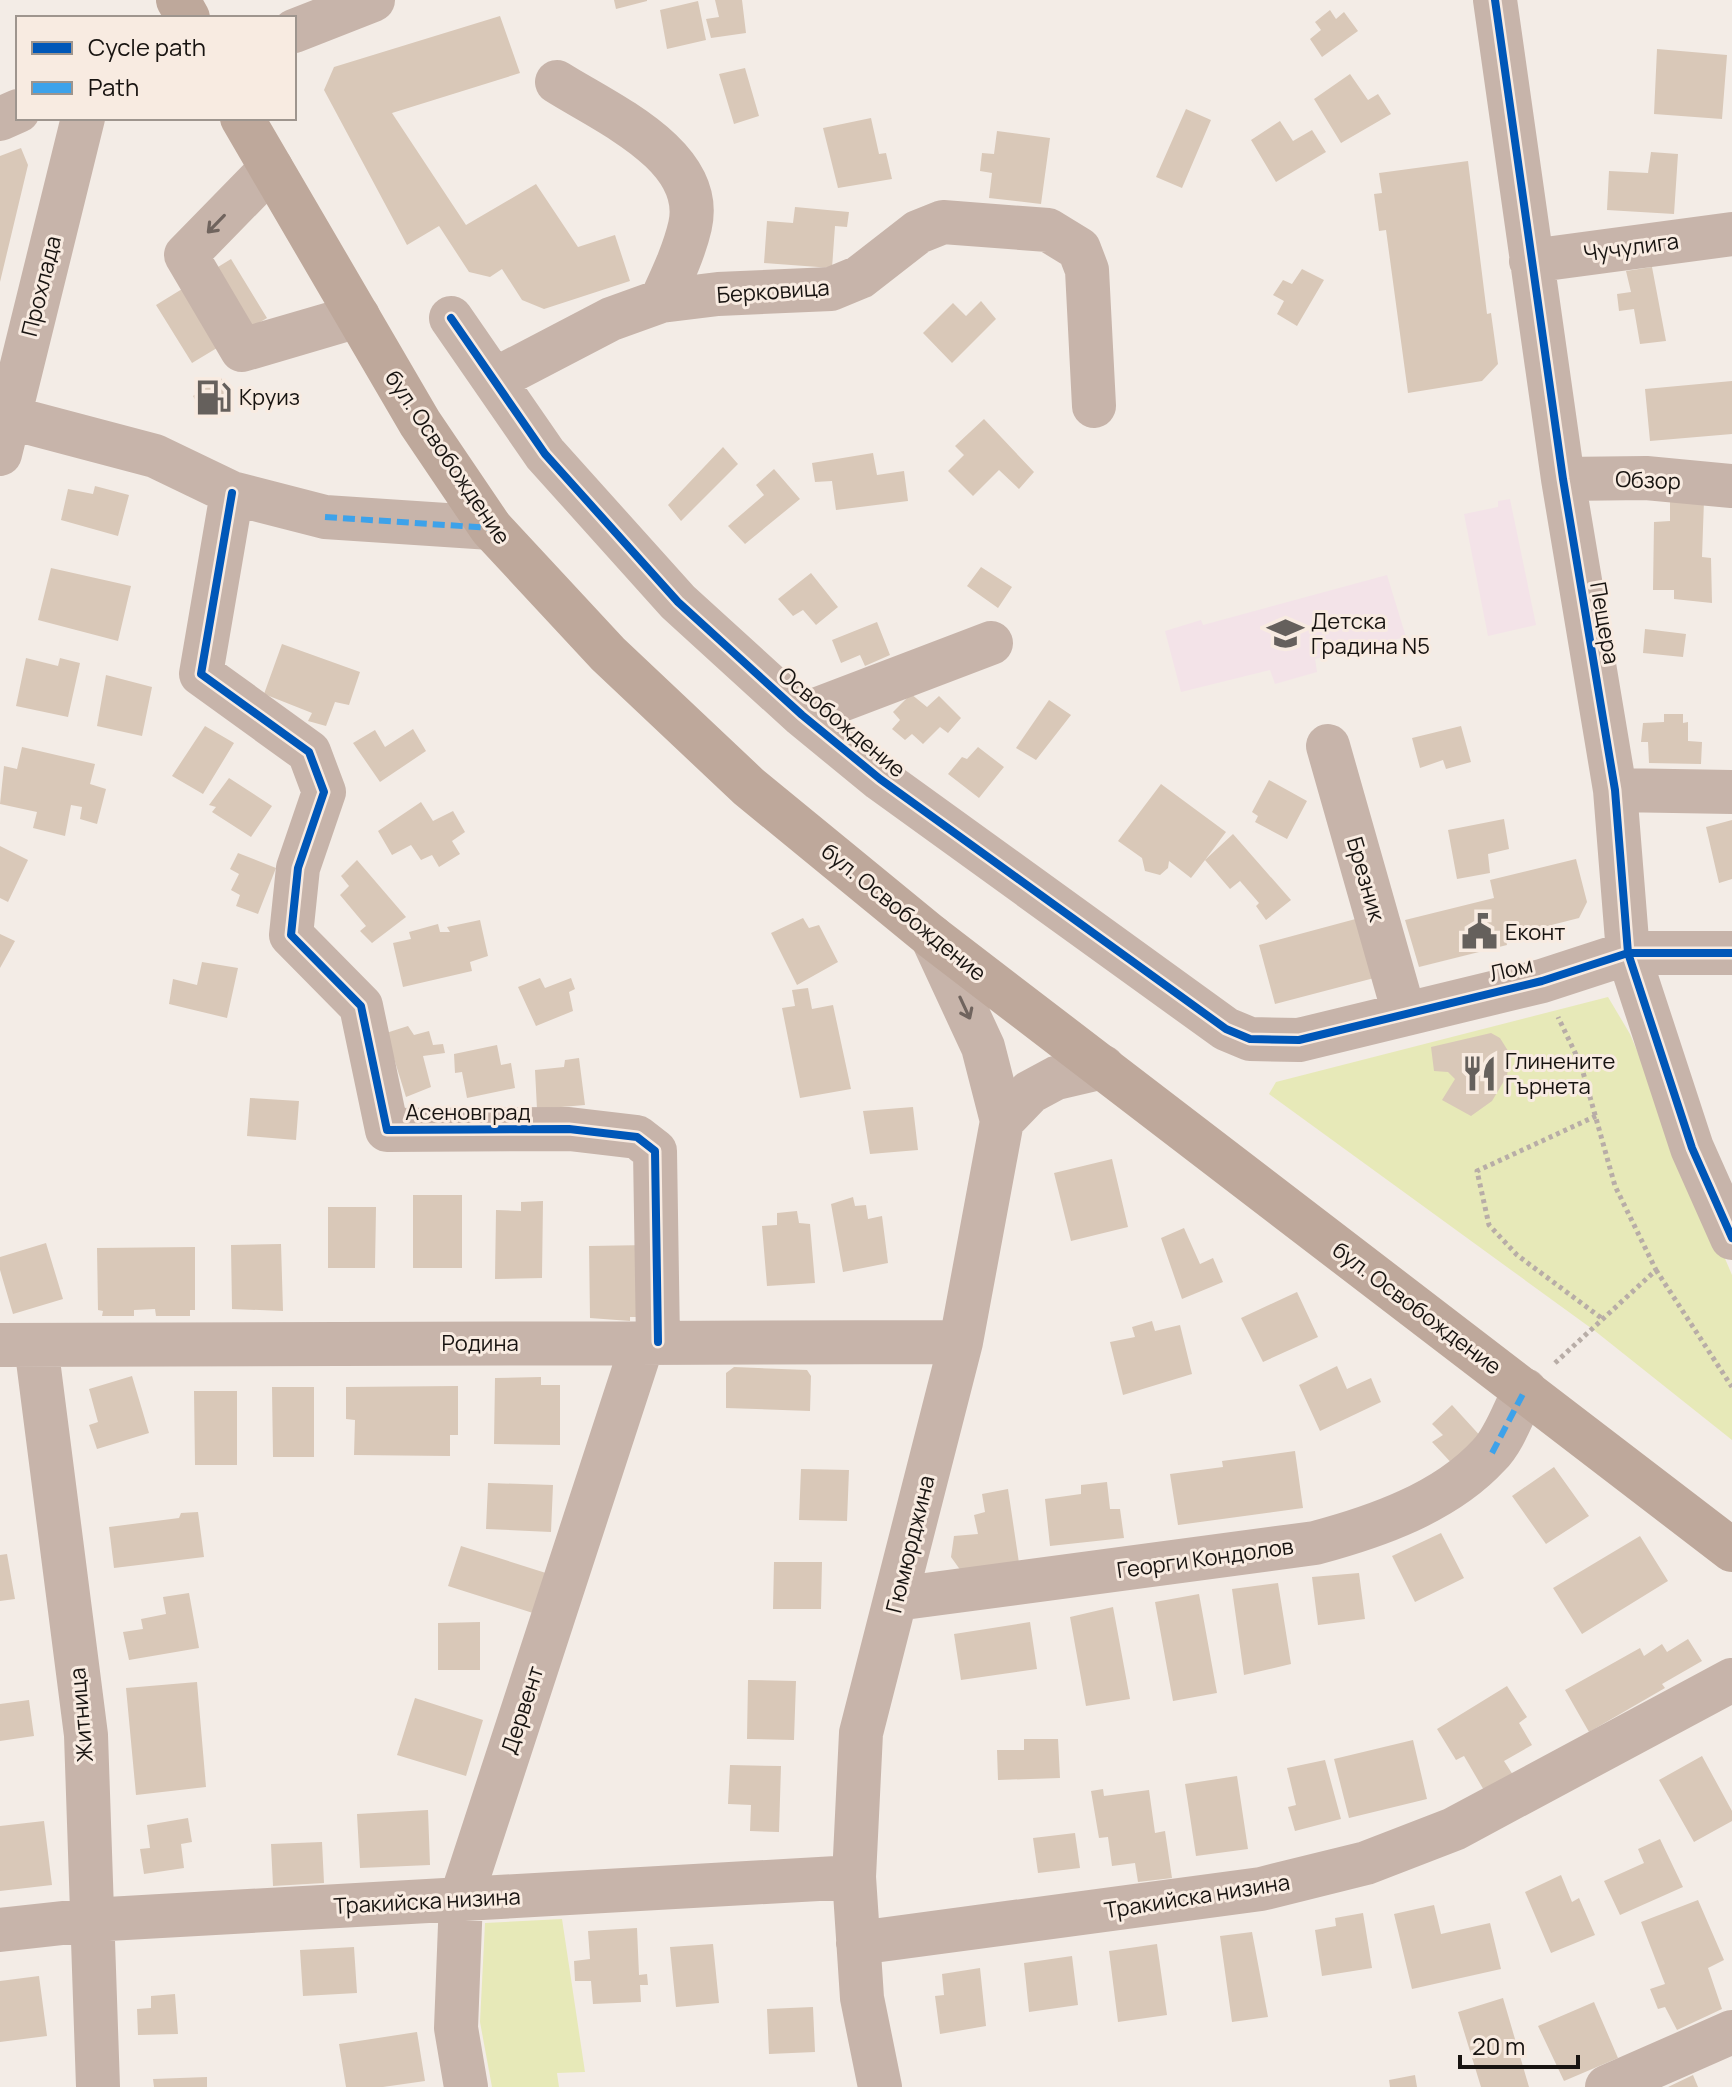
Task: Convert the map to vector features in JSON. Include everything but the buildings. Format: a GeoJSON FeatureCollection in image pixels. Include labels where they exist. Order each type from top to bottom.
{"type":"FeatureCollection","features":[{"type":"Feature","properties":{"kind":"main road","name":"бул. Освобождение"},"geometry":{"type":"LineString","coordinates":[[243,120],[420,423],[491,528],[608,654],[749,787],[932,937],[1732,1550]]}},
{"type":"Feature","properties":{"kind":"street"},"geometry":{"type":"LineString","coordinates":[[296,30],[373,0]]}},
{"type":"Feature","properties":{"kind":"street","name":"Пещера"},"geometry":{"type":"LineString","coordinates":[[1495,0],[1563,479],[1615,790],[1628,953],[1692,1148],[1732,1238]]}},
{"type":"Feature","properties":{"kind":"street"},"geometry":{"type":"LineString","coordinates":[[557,82],[663,151],[690,185],[691,223],[661,301]]}},
{"type":"Feature","properties":{"kind":"street","name":"Прохлада"},"geometry":{"type":"LineString","coordinates":[[3,429],[82,120]]}},
{"type":"Feature","properties":{"kind":"street"},"geometry":{"type":"LineString","coordinates":[[271,168],[186,255],[242,350],[358,316]]}},
{"type":"Feature","properties":{"kind":"street","name":"Берковица"},"geometry":{"type":"LineString","coordinates":[[494,380],[611,319],[661,301],[718,294],[831,289],[860,277],[918,232],[943,222],[1048,230],[1079,249],[1087,270],[1094,406]]}},
{"type":"Feature","properties":{"kind":"street","name":"Чучулига"},"geometry":{"type":"LineString","coordinates":[[1531,261],[1732,234]]}},
{"type":"Feature","properties":{"kind":"street","name":"Освобождение"},"geometry":{"type":"LineString","coordinates":[[451,318],[545,454],[678,602],[802,715],[880,779],[1208,1018],[1250,1039],[1299,1040]]}},
{"type":"Feature","properties":{"kind":"street"},"geometry":{"type":"LineString","coordinates":[[3,429],[155,456],[232,493],[325,517],[491,528]]}},
{"type":"Feature","properties":{"kind":"street","name":"Обзор"},"geometry":{"type":"LineString","coordinates":[[1563,479],[1646,478],[1732,486]]}},
{"type":"Feature","properties":{"kind":"street","name":"Асеновград"},"geometry":{"type":"LineString","coordinates":[[232,493],[201,674],[309,752],[324,792],[298,868],[291,935],[361,1006],[387,1130],[569,1129],[637,1137],[655,1151],[650,1342]]}},
{"type":"Feature","properties":{"kind":"street"},"geometry":{"type":"LineString","coordinates":[[802,715],[991,643]]}},
{"type":"Feature","properties":{"kind":"street","name":"Брезник"},"geometry":{"type":"LineString","coordinates":[[1328,746],[1404,1013]]}},
{"type":"Feature","properties":{"kind":"street"},"geometry":{"type":"LineString","coordinates":[[1615,790],[1732,792]]}},
{"type":"Feature","properties":{"kind":"street"},"geometry":{"type":"LineString","coordinates":[[932,937],[983,1047],[1002,1121]]}},
{"type":"Feature","properties":{"kind":"street","name":"Лом"},"geometry":{"type":"LineString","coordinates":[[1299,1040],[1542,981],[1628,953],[1732,953]]}},
{"type":"Feature","properties":{"kind":"street"},"geometry":{"type":"LineString","coordinates":[[1002,1121],[1030,1092],[1056,1078],[1103,1067]]}},
{"type":"Feature","properties":{"kind":"street","name":"Гюмюрджина"},"geometry":{"type":"LineString","coordinates":[[880,2087],[862,1998],[854,1877],[861,1733],[961,1342],[1002,1121]]}},
{"type":"Feature","properties":{"kind":"street","name":"Дервент"},"geometry":{"type":"LineString","coordinates":[[466,2087],[456,2028],[461,1899],[650,1342]]}},
{"type":"Feature","properties":{"kind":"street","name":"Родина"},"geometry":{"type":"LineString","coordinates":[[18,1345],[961,1342]]}},
{"type":"Feature","properties":{"kind":"street","name":"Житница"},"geometry":{"type":"LineString","coordinates":[[18,1345],[86,1735],[98,2087]]}},
{"type":"Feature","properties":{"kind":"street","name":"Георги Кондолов"},"geometry":{"type":"LineString","coordinates":[[896,1599],[1315,1543],[1392,1518],[1469,1474],[1492,1453],[1525,1390]]}},
{"type":"Feature","properties":{"kind":"street","name":"Тракийска низина"},"geometry":{"type":"LineString","coordinates":[[858,1943],[1261,1889],[1366,1863],[1454,1829],[1732,1680]]}},
{"type":"Feature","properties":{"kind":"street","name":"Тракийска низина"},"geometry":{"type":"LineString","coordinates":[[0,1930],[90,1920],[854,1877]]}},
{"type":"Feature","properties":{"kind":"street"},"geometry":{"type":"LineString","coordinates":[[1607,2087],[1732,2032]]}},
{"type":"Feature","properties":{"kind":"path"},"geometry":{"type":"LineString","coordinates":[[1542,981],[1581,1065],[1615,1186],[1656,1270],[1732,1387]]}},
{"type":"Feature","properties":{"kind":"path"},"geometry":{"type":"LineString","coordinates":[[1596,1116],[1477,1171],[1489,1225],[1517,1255],[1604,1320]]}},
{"type":"Feature","properties":{"kind":"path"},"geometry":{"type":"LineString","coordinates":[[1525,1390],[1656,1270]]}},
{"type":"Feature","properties":{"kind":"shaded area"},"geometry":{"type":"Polygon","coordinates":[[[1510,499],[1536,625],[1488,636],[1464,514],[1498,507],[1498,501],[1510,499]]]}},
{"type":"Feature","properties":{"kind":"shaded area","name":"Детска Градина N5"},"geometry":{"type":"Polygon","coordinates":[[[1387,575],[1406,637],[1315,659],[1317,672],[1275,684],[1270,670],[1181,692],[1165,631],[1201,620],[1203,625],[1387,575]]]}},
{"type":"Feature","properties":{"kind":"green space"},"geometry":{"type":"Polygon","coordinates":[[[1608,997],[1630,1034],[1732,1275],[1732,1440],[1595,1331],[1269,1094],[1276,1082],[1608,997]]]}},
{"type":"Feature","properties":{"kind":"green space"},"geometry":{"type":"Polygon","coordinates":[[[562,1919],[585,2072],[557,2073],[559,2087],[492,2087],[480,2022],[485,1923],[562,1919]]]}},
{"type":"Feature","properties":{"kind":"marked path"},"geometry":{"type":"LineString","coordinates":[[325,517],[491,528]]}},
{"type":"Feature","properties":{"kind":"marked path"},"geometry":{"type":"LineString","coordinates":[[1492,1453],[1525,1390]]}},
{"type":"Feature","properties":{"kind":"cycle path"},"geometry":{"type":"LineString","coordinates":[[1495,0],[1563,479],[1615,790],[1628,953],[1692,1148],[1732,1238]]}},
{"type":"Feature","properties":{"kind":"cycle path"},"geometry":{"type":"LineString","coordinates":[[451,318],[545,454],[678,602],[802,715],[880,779],[1226,1029],[1250,1039],[1299,1040],[1542,981],[1628,953],[1732,953]]}},
{"type":"Feature","properties":{"kind":"cycle path"},"geometry":{"type":"LineString","coordinates":[[232,493],[201,674],[309,752],[324,792],[298,868],[291,935],[361,1006],[387,1130],[569,1129],[637,1137],[655,1151],[658,1342]]}},
{"type":"Feature","properties":{"kind":"place","name":"Круиз"},"geometry":{"type":"Point","coordinates":[213,397]}},
{"type":"Feature","properties":{"kind":"place","name":"Детска Градина N5"},"geometry":{"type":"Point","coordinates":[1285,634]}},
{"type":"Feature","properties":{"kind":"place","name":"Еконт"},"geometry":{"type":"Point","coordinates":[1479,932]}},
{"type":"Feature","properties":{"kind":"place","name":"Глинените Гърнета"},"geometry":{"type":"Point","coordinates":[1479,1074]}}]}
